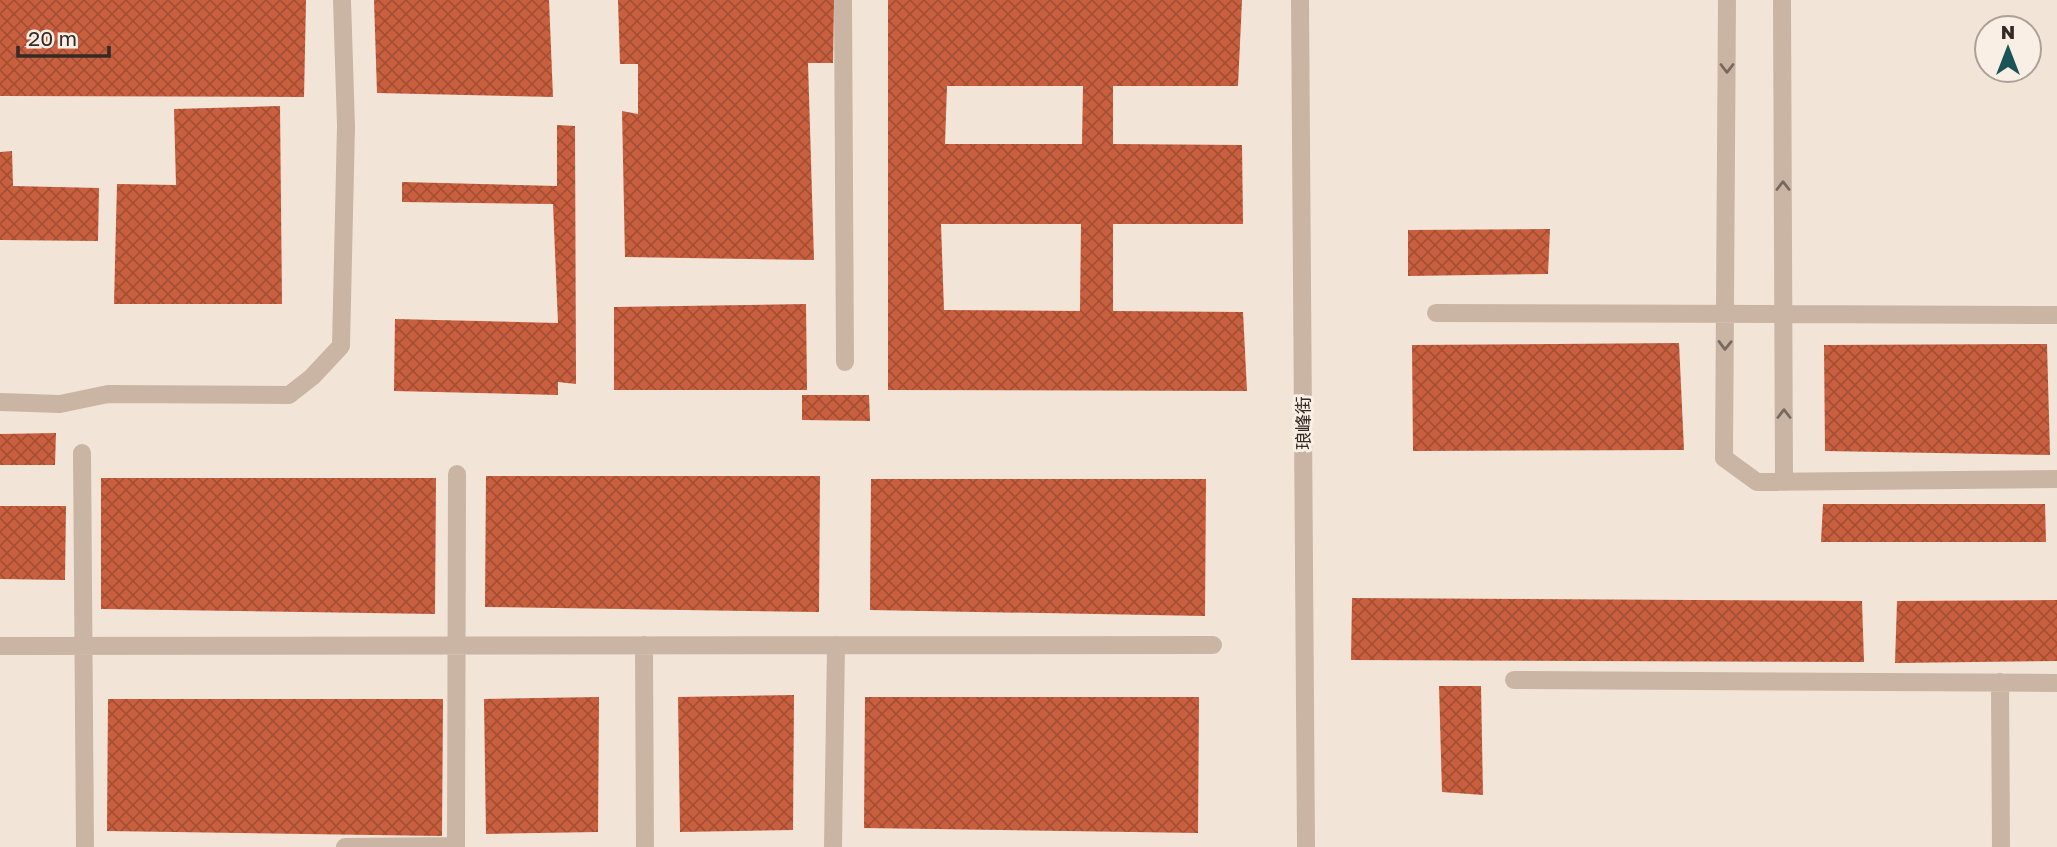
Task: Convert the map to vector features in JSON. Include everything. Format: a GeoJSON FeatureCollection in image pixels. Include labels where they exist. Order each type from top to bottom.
{"type":"FeatureCollection","features":[{"type":"Feature","properties":{"kind":"street"},"geometry":{"type":"LineString","coordinates":[[0,402],[61,404],[108,394],[289,395],[313,377],[341,346],[346,126],[342,0]]}},
{"type":"Feature","properties":{"kind":"street"},"geometry":{"type":"LineString","coordinates":[[843,0],[845,362]]}},
{"type":"Feature","properties":{"kind":"street","name":"琅峰街"},"geometry":{"type":"LineString","coordinates":[[1300,0],[1306,847]]}},
{"type":"Feature","properties":{"kind":"street"},"geometry":{"type":"LineString","coordinates":[[1727,0],[1724,458],[1758,482],[2057,479]]}},
{"type":"Feature","properties":{"kind":"street"},"geometry":{"type":"LineString","coordinates":[[1782,0],[1784,482]]}},
{"type":"Feature","properties":{"kind":"street"},"geometry":{"type":"LineString","coordinates":[[1436,313],[2057,315]]}},
{"type":"Feature","properties":{"kind":"street"},"geometry":{"type":"LineString","coordinates":[[82,453],[85,847]]}},
{"type":"Feature","properties":{"kind":"street"},"geometry":{"type":"LineString","coordinates":[[345,847],[456,846],[457,474]]}},
{"type":"Feature","properties":{"kind":"street"},"geometry":{"type":"LineString","coordinates":[[644,645],[645,847]]}},
{"type":"Feature","properties":{"kind":"street"},"geometry":{"type":"LineString","coordinates":[[834,847],[836,645]]}},
{"type":"Feature","properties":{"kind":"street"},"geometry":{"type":"LineString","coordinates":[[0,646],[1213,645]]}},
{"type":"Feature","properties":{"kind":"street"},"geometry":{"type":"LineString","coordinates":[[1514,680],[2057,683]]}},
{"type":"Feature","properties":{"kind":"street"},"geometry":{"type":"LineString","coordinates":[[2000,682],[2001,847]]}},
{"type":"Feature","properties":{"kind":"building"},"geometry":{"type":"Polygon","coordinates":[[[0,0],[306,0],[304,97],[0,96],[0,0]]]}},
{"type":"Feature","properties":{"kind":"building"},"geometry":{"type":"Polygon","coordinates":[[[374,0],[549,0],[553,97],[377,93],[374,0]]]}},
{"type":"Feature","properties":{"kind":"building"},"geometry":{"type":"Polygon","coordinates":[[[618,0],[834,0],[833,63],[808,63],[814,260],[625,257],[622,111],[638,114],[638,64],[620,64],[618,0]]]}},
{"type":"Feature","properties":{"kind":"building"},"geometry":{"type":"Polygon","coordinates":[[[888,0],[1242,0],[1238,86],[1113,86],[1113,144],[1242,145],[1243,224],[1113,224],[1113,311],[1243,312],[1247,391],[888,390],[888,0]],[[947,86],[945,144],[1082,144],[1083,86],[947,86]],[[941,224],[944,310],[1080,311],[1081,224],[941,224]]]}},
{"type":"Feature","properties":{"kind":"building"},"geometry":{"type":"Polygon","coordinates":[[[280,106],[282,304],[114,304],[117,184],[176,185],[174,109],[280,106]]]}},
{"type":"Feature","properties":{"kind":"building"},"geometry":{"type":"Polygon","coordinates":[[[557,125],[575,126],[576,384],[558,382],[558,395],[394,391],[395,319],[558,323],[553,204],[402,202],[402,182],[557,186],[557,125]]]}},
{"type":"Feature","properties":{"kind":"building"},"geometry":{"type":"Polygon","coordinates":[[[12,151],[13,186],[99,188],[98,241],[0,240],[0,152],[12,151]]]}},
{"type":"Feature","properties":{"kind":"building"},"geometry":{"type":"Polygon","coordinates":[[[1550,229],[1548,274],[1408,276],[1408,230],[1550,229]]]}},
{"type":"Feature","properties":{"kind":"building"},"geometry":{"type":"Polygon","coordinates":[[[806,304],[807,390],[614,390],[614,307],[806,304]]]}},
{"type":"Feature","properties":{"kind":"building"},"geometry":{"type":"Polygon","coordinates":[[[1679,343],[1684,450],[1413,451],[1412,345],[1679,343]]]}},
{"type":"Feature","properties":{"kind":"building"},"geometry":{"type":"Polygon","coordinates":[[[2047,344],[2050,455],[1825,451],[1824,345],[2047,344]]]}},
{"type":"Feature","properties":{"kind":"building"},"geometry":{"type":"Polygon","coordinates":[[[802,395],[869,395],[870,421],[802,420],[802,395]]]}},
{"type":"Feature","properties":{"kind":"building"},"geometry":{"type":"Polygon","coordinates":[[[56,433],[55,465],[0,465],[0,434],[56,433]]]}},
{"type":"Feature","properties":{"kind":"building"},"geometry":{"type":"Polygon","coordinates":[[[486,476],[820,476],[819,612],[485,607],[486,476]]]}},
{"type":"Feature","properties":{"kind":"building"},"geometry":{"type":"Polygon","coordinates":[[[101,478],[436,478],[435,614],[101,609],[101,478]]]}},
{"type":"Feature","properties":{"kind":"building"},"geometry":{"type":"Polygon","coordinates":[[[871,479],[1206,479],[1205,616],[870,610],[871,479]]]}},
{"type":"Feature","properties":{"kind":"building"},"geometry":{"type":"Polygon","coordinates":[[[1823,504],[2045,504],[2046,542],[1821,542],[1823,504]]]}},
{"type":"Feature","properties":{"kind":"building"},"geometry":{"type":"Polygon","coordinates":[[[0,506],[66,506],[65,580],[0,579],[0,506]]]}},
{"type":"Feature","properties":{"kind":"building"},"geometry":{"type":"Polygon","coordinates":[[[1352,598],[1862,601],[1864,662],[1351,660],[1352,598]]]}},
{"type":"Feature","properties":{"kind":"building"},"geometry":{"type":"Polygon","coordinates":[[[2057,600],[2057,661],[1895,663],[1897,601],[2057,600]]]}},
{"type":"Feature","properties":{"kind":"building"},"geometry":{"type":"Polygon","coordinates":[[[1439,686],[1481,686],[1483,795],[1442,792],[1439,686]]]}},
{"type":"Feature","properties":{"kind":"building"},"geometry":{"type":"Polygon","coordinates":[[[794,695],[793,830],[680,832],[678,697],[794,695]]]}},
{"type":"Feature","properties":{"kind":"building"},"geometry":{"type":"Polygon","coordinates":[[[599,697],[598,832],[486,834],[484,699],[599,697]]]}},
{"type":"Feature","properties":{"kind":"building"},"geometry":{"type":"Polygon","coordinates":[[[865,697],[1199,697],[1198,833],[864,828],[865,697]]]}},
{"type":"Feature","properties":{"kind":"building"},"geometry":{"type":"Polygon","coordinates":[[[108,699],[443,699],[442,836],[107,831],[108,699]]]}}]}
